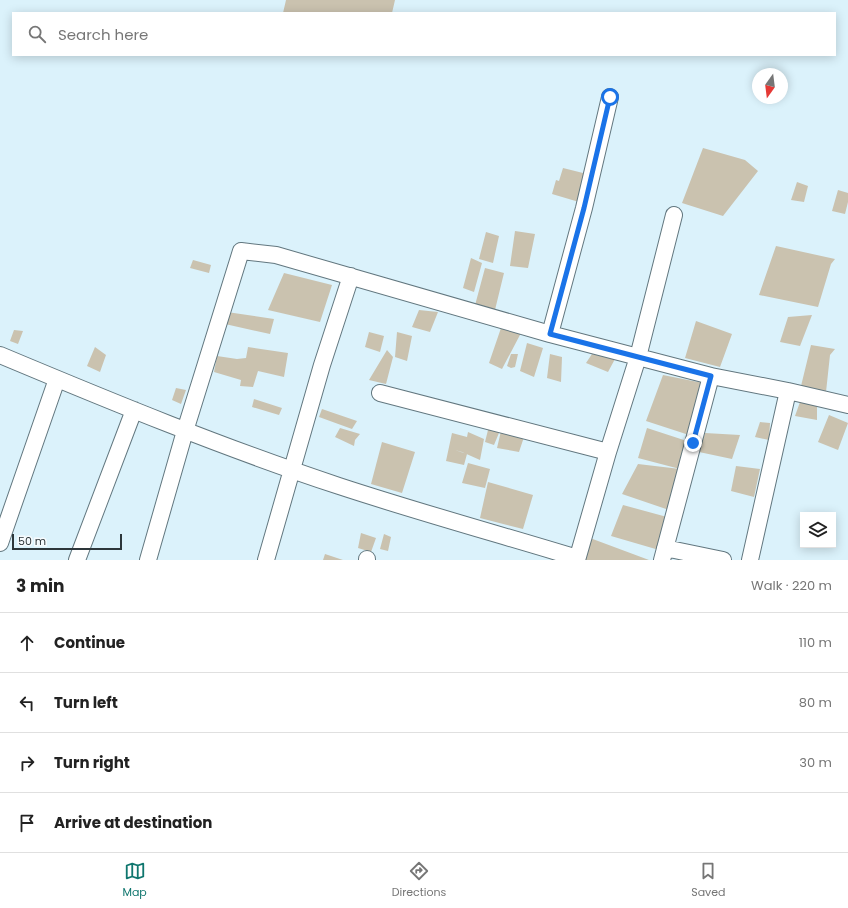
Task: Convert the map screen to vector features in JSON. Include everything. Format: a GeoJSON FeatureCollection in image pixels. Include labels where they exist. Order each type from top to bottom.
{"type":"FeatureCollection","features":[{"type":"Feature","properties":{"kind":"street"},"geometry":{"type":"LineString","coordinates":[[550,334],[584,208],[610,97]]}},
{"type":"Feature","properties":{"kind":"street"},"geometry":{"type":"LineString","coordinates":[[0,355],[185,431],[291,469],[340,486],[577,559],[608,452],[638,357],[674,215]]}},
{"type":"Feature","properties":{"kind":"street"},"geometry":{"type":"LineString","coordinates":[[148,560],[185,431],[241,251],[276,255],[550,334],[711,376],[788,391],[848,405]]}},
{"type":"Feature","properties":{"kind":"street"},"geometry":{"type":"LineString","coordinates":[[266,560],[322,364],[351,276]]}},
{"type":"Feature","properties":{"kind":"street"},"geometry":{"type":"LineString","coordinates":[[711,376],[663,554],[723,560]]}},
{"type":"Feature","properties":{"kind":"street"},"geometry":{"type":"LineString","coordinates":[[0,543],[57,379]]}},
{"type":"Feature","properties":{"kind":"street"},"geometry":{"type":"LineString","coordinates":[[750,560],[788,391]]}},
{"type":"Feature","properties":{"kind":"street"},"geometry":{"type":"LineString","coordinates":[[380,393],[608,452]]}},
{"type":"Feature","properties":{"kind":"street"},"geometry":{"type":"LineString","coordinates":[[77,560],[134,410]]}},
{"type":"Feature","properties":{"kind":"building"},"geometry":{"type":"Polygon","coordinates":[[[286,0],[395,0],[392,12],[283,12],[286,0]]]}},
{"type":"Feature","properties":{"kind":"building"},"geometry":{"type":"Polygon","coordinates":[[[703,148],[745,160],[758,171],[723,216],[682,203],[703,148]]]}},
{"type":"Feature","properties":{"kind":"building"},"geometry":{"type":"Polygon","coordinates":[[[563,168],[587,174],[579,202],[552,194],[556,180],[559,181],[563,168]]]}},
{"type":"Feature","properties":{"kind":"building"},"geometry":{"type":"Polygon","coordinates":[[[797,182],[808,186],[804,202],[791,200],[797,182]]]}},
{"type":"Feature","properties":{"kind":"building"},"geometry":{"type":"Polygon","coordinates":[[[838,190],[848,193],[848,202],[845,214],[832,211],[838,190]]]}},
{"type":"Feature","properties":{"kind":"building"},"geometry":{"type":"Polygon","coordinates":[[[515,231],[535,234],[528,268],[510,266],[515,231]]]}},
{"type":"Feature","properties":{"kind":"building"},"geometry":{"type":"Polygon","coordinates":[[[486,232],[499,236],[493,263],[479,259],[486,232]]]}},
{"type":"Feature","properties":{"kind":"building"},"geometry":{"type":"Polygon","coordinates":[[[776,246],[835,259],[831,264],[818,307],[759,295],[776,246]]]}},
{"type":"Feature","properties":{"kind":"building"},"geometry":{"type":"Polygon","coordinates":[[[471,258],[482,263],[474,292],[463,288],[471,258]]]}},
{"type":"Feature","properties":{"kind":"building"},"geometry":{"type":"Polygon","coordinates":[[[193,260],[211,265],[209,273],[190,268],[193,260]]]}},
{"type":"Feature","properties":{"kind":"building"},"geometry":{"type":"Polygon","coordinates":[[[485,268],[504,273],[494,314],[474,309],[485,268]]]}},
{"type":"Feature","properties":{"kind":"building"},"geometry":{"type":"Polygon","coordinates":[[[284,273],[332,285],[320,322],[268,310],[284,273]]]}},
{"type":"Feature","properties":{"kind":"building"},"geometry":{"type":"Polygon","coordinates":[[[419,310],[438,312],[430,332],[412,327],[419,310]]]}},
{"type":"Feature","properties":{"kind":"building"},"geometry":{"type":"Polygon","coordinates":[[[227,312],[274,319],[270,334],[225,324],[227,312]]]}},
{"type":"Feature","properties":{"kind":"building"},"geometry":{"type":"Polygon","coordinates":[[[812,315],[800,346],[780,342],[788,317],[812,315]]]}},
{"type":"Feature","properties":{"kind":"building"},"geometry":{"type":"Polygon","coordinates":[[[696,321],[732,334],[720,367],[685,358],[696,321]]]}},
{"type":"Feature","properties":{"kind":"building"},"geometry":{"type":"Polygon","coordinates":[[[501,328],[521,333],[502,369],[489,363],[501,328]]]}},
{"type":"Feature","properties":{"kind":"building"},"geometry":{"type":"Polygon","coordinates":[[[14,330],[23,331],[18,344],[10,341],[14,330]]]}},
{"type":"Feature","properties":{"kind":"building"},"geometry":{"type":"Polygon","coordinates":[[[369,332],[384,336],[380,352],[365,347],[369,332]]]}},
{"type":"Feature","properties":{"kind":"building"},"geometry":{"type":"Polygon","coordinates":[[[397,332],[412,336],[407,361],[395,357],[397,332]]]}},
{"type":"Feature","properties":{"kind":"building"},"geometry":{"type":"Polygon","coordinates":[[[527,343],[543,348],[534,377],[520,371],[527,343]]]}},
{"type":"Feature","properties":{"kind":"building"},"geometry":{"type":"Polygon","coordinates":[[[811,345],[835,349],[830,355],[826,392],[801,386],[811,345]]]}},
{"type":"Feature","properties":{"kind":"building"},"geometry":{"type":"Polygon","coordinates":[[[95,347],[106,355],[100,372],[87,366],[95,347]]]}},
{"type":"Feature","properties":{"kind":"building"},"geometry":{"type":"Polygon","coordinates":[[[248,347],[288,353],[284,377],[258,371],[253,387],[240,386],[241,380],[214,372],[217,356],[237,359],[246,358],[248,347]]]}},
{"type":"Feature","properties":{"kind":"building"},"geometry":{"type":"Polygon","coordinates":[[[387,350],[393,357],[386,384],[369,380],[387,350]]]}},
{"type":"Feature","properties":{"kind":"building"},"geometry":{"type":"Polygon","coordinates":[[[511,354],[518,354],[515,367],[511,368],[507,366],[511,354]]]}},
{"type":"Feature","properties":{"kind":"building"},"geometry":{"type":"Polygon","coordinates":[[[550,354],[562,357],[561,382],[547,378],[550,354]]]}},
{"type":"Feature","properties":{"kind":"building"},"geometry":{"type":"Polygon","coordinates":[[[592,354],[615,359],[608,372],[586,363],[592,354]]]}},
{"type":"Feature","properties":{"kind":"building"},"geometry":{"type":"Polygon","coordinates":[[[663,375],[703,383],[689,435],[646,421],[663,375]]]}},
{"type":"Feature","properties":{"kind":"building"},"geometry":{"type":"Polygon","coordinates":[[[176,388],[186,390],[181,404],[172,400],[176,388]]]}},
{"type":"Feature","properties":{"kind":"building"},"geometry":{"type":"Polygon","coordinates":[[[254,399],[282,408],[279,415],[252,407],[254,399]]]}},
{"type":"Feature","properties":{"kind":"building"},"geometry":{"type":"Polygon","coordinates":[[[800,402],[817,404],[817,420],[795,416],[800,402]]]}},
{"type":"Feature","properties":{"kind":"building"},"geometry":{"type":"Polygon","coordinates":[[[322,409],[357,421],[352,429],[319,417],[322,409]]]}},
{"type":"Feature","properties":{"kind":"building"},"geometry":{"type":"Polygon","coordinates":[[[829,415],[848,423],[838,450],[818,442],[829,415]]]}},
{"type":"Feature","properties":{"kind":"building"},"geometry":{"type":"Polygon","coordinates":[[[490,422],[501,428],[494,445],[485,442],[490,422]]]}},
{"type":"Feature","properties":{"kind":"building"},"geometry":{"type":"Polygon","coordinates":[[[760,422],[770,423],[769,440],[755,437],[760,422]]]}},
{"type":"Feature","properties":{"kind":"building"},"geometry":{"type":"Polygon","coordinates":[[[340,428],[360,434],[355,440],[354,446],[335,437],[340,428]]]}},
{"type":"Feature","properties":{"kind":"building"},"geometry":{"type":"Polygon","coordinates":[[[647,428],[693,443],[669,510],[622,494],[638,464],[680,469],[638,458],[647,428]]]}},
{"type":"Feature","properties":{"kind":"building"},"geometry":{"type":"Polygon","coordinates":[[[501,431],[524,437],[519,452],[497,448],[501,431]]]}},
{"type":"Feature","properties":{"kind":"building"},"geometry":{"type":"Polygon","coordinates":[[[468,432],[484,439],[480,460],[467,454],[464,465],[446,461],[452,433],[467,437],[468,432]]]}},
{"type":"Feature","properties":{"kind":"building"},"geometry":{"type":"Polygon","coordinates":[[[705,433],[740,435],[732,459],[699,452],[705,433]]]}},
{"type":"Feature","properties":{"kind":"building"},"geometry":{"type":"Polygon","coordinates":[[[382,442],[415,452],[402,493],[371,484],[382,442]]]}},
{"type":"Feature","properties":{"kind":"building"},"geometry":{"type":"Polygon","coordinates":[[[468,463],[490,469],[485,488],[462,483],[468,463]]]}},
{"type":"Feature","properties":{"kind":"building"},"geometry":{"type":"Polygon","coordinates":[[[736,466],[760,469],[754,497],[731,491],[736,466]]]}},
{"type":"Feature","properties":{"kind":"building"},"geometry":{"type":"Polygon","coordinates":[[[488,482],[533,495],[523,529],[480,518],[488,482]]]}},
{"type":"Feature","properties":{"kind":"building"},"geometry":{"type":"Polygon","coordinates":[[[623,505],[667,517],[659,550],[611,536],[623,505]]]}},
{"type":"Feature","properties":{"kind":"building"},"geometry":{"type":"Polygon","coordinates":[[[361,533],[376,538],[371,552],[358,548],[361,533]]]}},
{"type":"Feature","properties":{"kind":"building"},"geometry":{"type":"Polygon","coordinates":[[[384,534],[391,537],[388,551],[380,549],[384,534]]]}},
{"type":"Feature","properties":{"kind":"building"},"geometry":{"type":"Polygon","coordinates":[[[590,538],[649,560],[583,560],[590,538]]]}},
{"type":"Feature","properties":{"kind":"building"},"geometry":{"type":"Polygon","coordinates":[[[325,554],[343,560],[323,560],[325,554]]]}},
{"type":"Feature","properties":{"kind":"route"},"geometry":{"type":"LineString","coordinates":[[610,97],[584,208],[550,334],[711,376],[693,443]]}}]}
